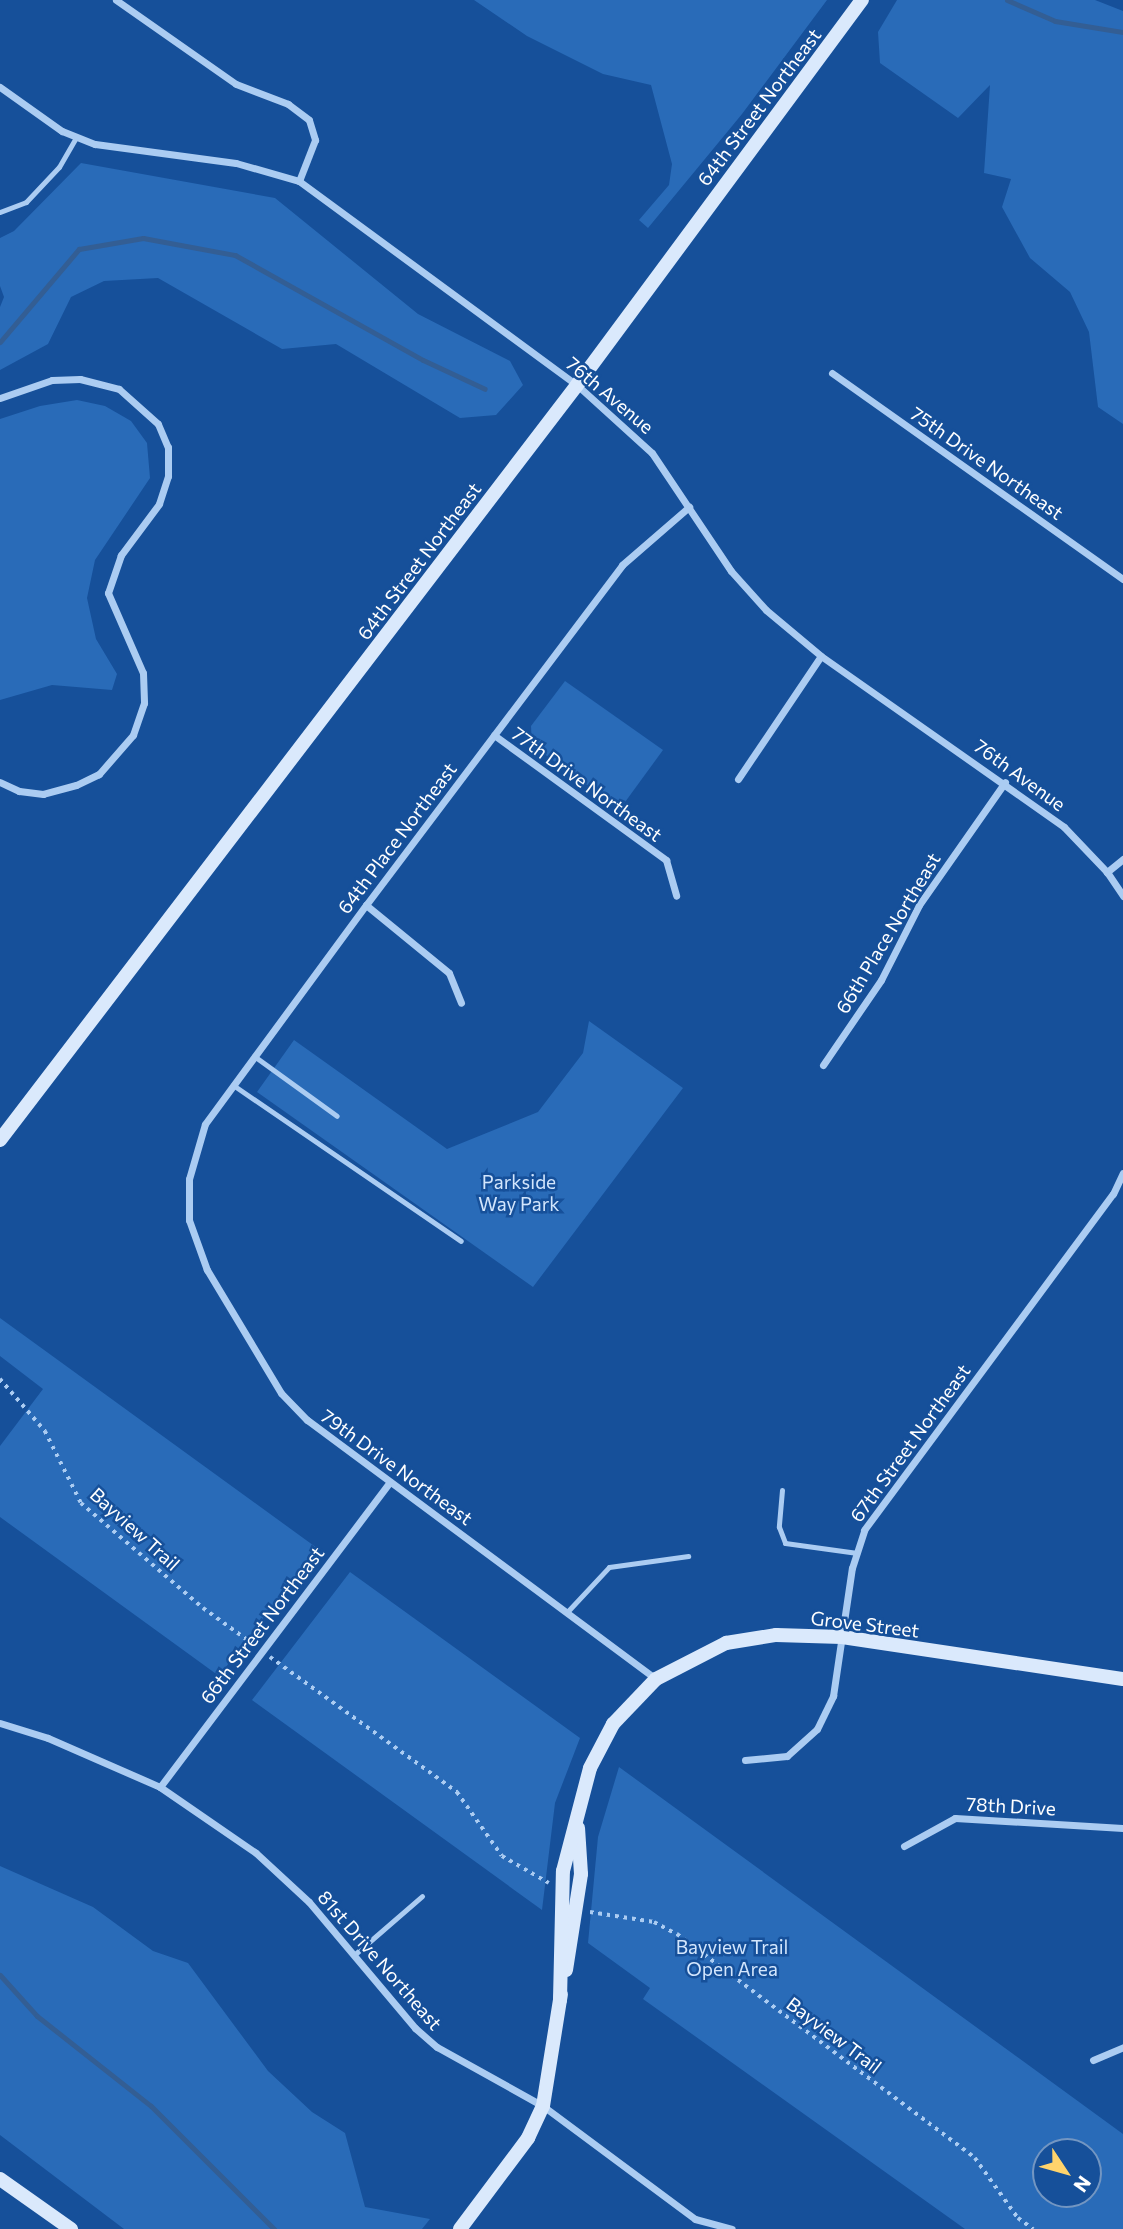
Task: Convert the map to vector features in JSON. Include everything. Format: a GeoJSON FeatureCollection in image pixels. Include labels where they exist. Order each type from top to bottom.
{"type":"FeatureCollection","features":[{"type":"Feature","properties":{"kind":"main road","name":"64th Street Northeast"},"geometry":{"type":"LineString","coordinates":[[0,1140],[577,385],[863,0]]}},
{"type":"Feature","properties":{"kind":"main road","name":"Grove Street"},"geometry":{"type":"LineString","coordinates":[[460,2229],[528,2138],[543,2106],[578,1911],[578,1826],[590,1768],[613,1724],[656,1679],[726,1643],[776,1635],[842,1637],[1123,1679]]}},
{"type":"Feature","properties":{"kind":"main road"},"geometry":{"type":"LineString","coordinates":[[0,2179],[71,2229]]}},
{"type":"Feature","properties":{"kind":"street"},"geometry":{"type":"LineString","coordinates":[[116,0],[236,84],[288,104],[309,121],[315,140],[299,181]]}},
{"type":"Feature","properties":{"kind":"street","name":"76th Avenue"},"geometry":{"type":"LineString","coordinates":[[0,87],[76,138],[236,163],[299,181],[577,385],[652,453],[731,571],[766,610],[821,656],[1005,782],[1064,827],[1107,872]]}},
{"type":"Feature","properties":{"kind":"street","name":"75th Drive Northeast"},"geometry":{"type":"LineString","coordinates":[[832,373],[1123,579]]}},
{"type":"Feature","properties":{"kind":"street"},"geometry":{"type":"LineString","coordinates":[[0,398],[52,380],[80,379],[119,389],[158,424],[168,447],[168,476],[159,504],[121,555],[108,593],[143,673],[144,703],[134,735],[99,774],[43,794],[19,791],[0,782]]}},
{"type":"Feature","properties":{"kind":"street","name":"64th Place Northeast"},"geometry":{"type":"LineString","coordinates":[[189,1220],[193,1155],[205,1124],[621,565],[689,507]]}},
{"type":"Feature","properties":{"kind":"street"},"geometry":{"type":"LineString","coordinates":[[738,779],[821,656]]}},
{"type":"Feature","properties":{"kind":"street","name":"77th Drive Northeast"},"geometry":{"type":"LineString","coordinates":[[494,735],[666,860],[676,896]]}},
{"type":"Feature","properties":{"kind":"street","name":"66th Place Northeast"},"geometry":{"type":"LineString","coordinates":[[823,1065],[881,980],[919,905],[1005,782]]}},
{"type":"Feature","properties":{"kind":"street"},"geometry":{"type":"LineString","coordinates":[[1123,859],[1107,872],[1123,895]]}},
{"type":"Feature","properties":{"kind":"street"},"geometry":{"type":"LineString","coordinates":[[366,905],[449,973],[461,1003]]}},
{"type":"Feature","properties":{"kind":"street","name":"67th Street Northeast"},"geometry":{"type":"LineString","coordinates":[[745,1760],[787,1756],[817,1729],[833,1696],[857,1553],[864,1530],[1113,1194],[1123,1173]]}},
{"type":"Feature","properties":{"kind":"street","name":"79th Drive Northeast"},"geometry":{"type":"LineString","coordinates":[[189,1220],[206,1270],[281,1393],[307,1420],[656,1679]]}},
{"type":"Feature","properties":{"kind":"street","name":"66th Street Northeast"},"geometry":{"type":"LineString","coordinates":[[160,1787],[390,1482]]}},
{"type":"Feature","properties":{"kind":"street","name":"81st Drive Northeast"},"geometry":{"type":"LineString","coordinates":[[0,1723],[48,1738],[160,1787],[256,1853],[309,1902],[415,2028],[438,2047],[543,2106],[695,2219],[732,2229]]}},
{"type":"Feature","properties":{"kind":"street","name":"78th Drive"},"geometry":{"type":"LineString","coordinates":[[904,1846],[955,1818],[1123,1828]]}},
{"type":"Feature","properties":{"kind":"street"},"geometry":{"type":"LineString","coordinates":[[1093,2060],[1123,2047]]}},
{"type":"Feature","properties":{"kind":"lane"},"geometry":{"type":"LineString","coordinates":[[0,212],[26,202],[59,167],[76,138]]}},
{"type":"Feature","properties":{"kind":"lane"},"geometry":{"type":"LineString","coordinates":[[254,1056],[337,1116]]}},
{"type":"Feature","properties":{"kind":"lane"},"geometry":{"type":"LineString","coordinates":[[233,1085],[461,1241]]}},
{"type":"Feature","properties":{"kind":"lane"},"geometry":{"type":"LineString","coordinates":[[782,1490],[779,1527],[785,1544],[857,1553]]}},
{"type":"Feature","properties":{"kind":"lane"},"geometry":{"type":"LineString","coordinates":[[568,1612],[600,1571],[609,1567],[688,1556]]}},
{"type":"Feature","properties":{"kind":"lane"},"geometry":{"type":"LineString","coordinates":[[354,1955],[422,1896]]}},
{"type":"Feature","properties":{"kind":"path","name":"Bayview Trail"},"geometry":{"type":"LineString","coordinates":[[0,1378],[45,1431],[81,1503],[203,1608],[253,1644]]}},
{"type":"Feature","properties":{"kind":"path"},"geometry":{"type":"LineString","coordinates":[[275,1660],[457,1792],[502,1856],[541,1881],[554,1884]]}},
{"type":"Feature","properties":{"kind":"path","name":"Bayview Trail"},"geometry":{"type":"LineString","coordinates":[[587,1912],[654,1922],[677,1934],[975,2158],[1018,2218],[1033,2229]]}},
{"type":"Feature","properties":{"kind":"green space"},"geometry":{"type":"Polygon","coordinates":[[[474,0],[827,0],[742,114],[648,228],[639,220],[669,185],[672,164],[651,85],[603,74],[527,36],[474,0]]]}},
{"type":"Feature","properties":{"kind":"green space"},"geometry":{"type":"Polygon","coordinates":[[[897,0],[1095,0],[1123,11],[1123,424],[1098,407],[1089,332],[1070,292],[1030,258],[1002,207],[1011,179],[984,173],[990,85],[958,118],[880,63],[878,32],[897,0]]]}},
{"type":"Feature","properties":{"kind":"green space"},"geometry":{"type":"Polygon","coordinates":[[[81,163],[275,198],[418,314],[510,361],[523,385],[496,415],[460,418],[336,344],[282,349],[158,278],[104,281],[71,297],[48,344],[0,370],[0,307],[4,297],[0,286],[0,238],[14,231],[81,163]]]}},
{"type":"Feature","properties":{"kind":"green space"},"geometry":{"type":"Polygon","coordinates":[[[77,400],[105,406],[131,421],[147,443],[150,478],[95,560],[87,598],[96,639],[117,674],[112,690],[52,685],[0,700],[0,419],[40,406],[77,400]]]}},
{"type":"Feature","properties":{"kind":"green space"},"geometry":{"type":"Polygon","coordinates":[[[565,681],[663,750],[620,809],[532,745],[531,726],[565,681]]]}},
{"type":"Feature","properties":{"kind":"green space","name":"Parkside Way Park"},"geometry":{"type":"Polygon","coordinates":[[[589,1021],[683,1088],[533,1287],[257,1092],[294,1040],[447,1149],[538,1112],[583,1053],[589,1021]]]}},
{"type":"Feature","properties":{"kind":"green space"},"geometry":{"type":"Polygon","coordinates":[[[0,1318],[317,1548],[219,1676],[0,1517],[0,1446],[43,1389],[0,1356],[0,1318]]]}},
{"type":"Feature","properties":{"kind":"green space"},"geometry":{"type":"Polygon","coordinates":[[[350,1572],[580,1738],[555,1803],[542,1910],[252,1700],[350,1572]]]}},
{"type":"Feature","properties":{"kind":"green space","name":"Bayview Trail Open Area"},"geometry":{"type":"Polygon","coordinates":[[[619,1767],[1123,2134],[1123,2229],[965,2229],[643,1999],[650,1988],[588,1943],[598,1837],[619,1767]]]}},
{"type":"Feature","properties":{"kind":"green space"},"geometry":{"type":"Polygon","coordinates":[[[0,1866],[93,1907],[153,1951],[188,1963],[268,2071],[312,2112],[345,2133],[365,2207],[430,2219],[422,2229],[124,2229],[0,2135],[0,1866]]]}},
{"type":"Feature","properties":{"kind":"waterway"},"geometry":{"type":"LineString","coordinates":[[1007,0],[1055,21],[1123,32]]}},
{"type":"Feature","properties":{"kind":"waterway"},"geometry":{"type":"LineString","coordinates":[[0,342],[79,249],[143,238],[235,255],[423,360],[485,389]]}},
{"type":"Feature","properties":{"kind":"waterway"},"geometry":{"type":"LineString","coordinates":[[0,1975],[37,2016],[151,2106],[274,2229]]}}]}
